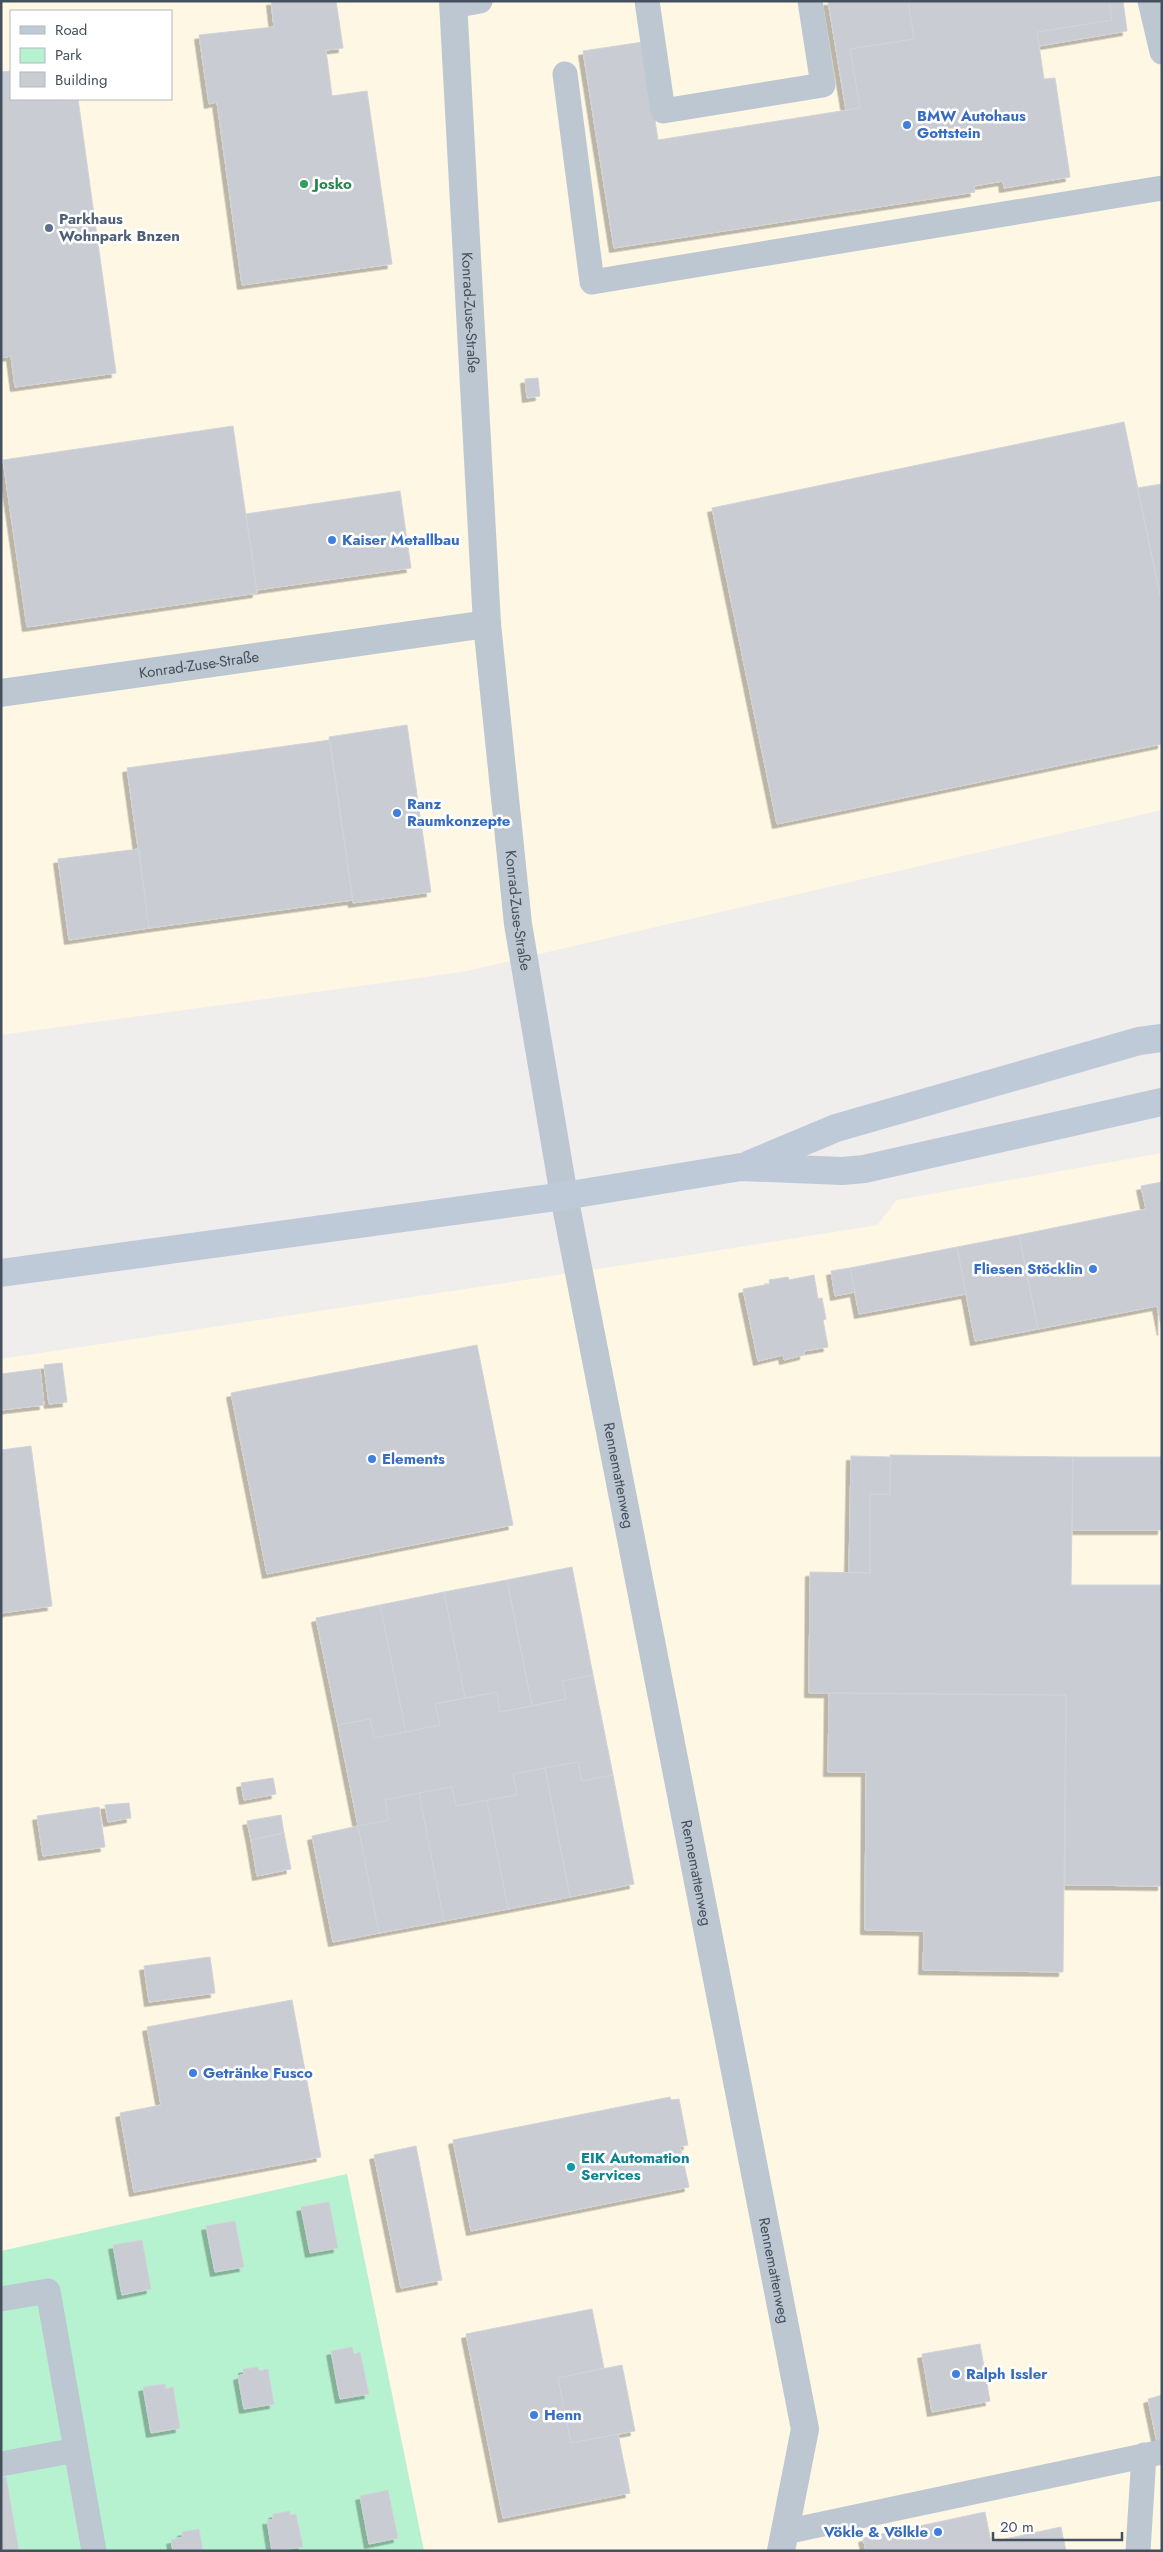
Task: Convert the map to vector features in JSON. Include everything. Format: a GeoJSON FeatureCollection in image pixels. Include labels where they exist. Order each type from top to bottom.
{"type":"FeatureCollection","features":[{"type":"Feature","properties":{"kind":"street","name":"Konrad-Zuse-Straße"},"geometry":{"type":"LineString","coordinates":[[453,3],[487,624],[518,924],[564,1196]]}},
{"type":"Feature","properties":{"kind":"street","name":"Konrad-Zuse-Straße"},"geometry":{"type":"LineString","coordinates":[[1,693],[487,624]]}},
{"type":"Feature","properties":{"kind":"street"},"geometry":{"type":"LineString","coordinates":[[741,1168],[836,1128],[1154,1036]]}},
{"type":"Feature","properties":{"kind":"street"},"geometry":{"type":"LineString","coordinates":[[1,1273],[564,1196],[741,1168],[842,1171],[864,1169],[1162,1102]]}},
{"type":"Feature","properties":{"kind":"street","name":"Rennemattenweg"},"geometry":{"type":"LineString","coordinates":[[564,1196],[805,2429],[783,2541]]}},
{"type":"Feature","properties":{"kind":"lane"},"geometry":{"type":"LineString","coordinates":[[453,3],[480,1]]}},
{"type":"Feature","properties":{"kind":"lane"},"geometry":{"type":"LineString","coordinates":[[648,1],[663,111],[822,86],[810,1]]}},
{"type":"Feature","properties":{"kind":"lane"},"geometry":{"type":"LineString","coordinates":[[1150,1],[1162,52]]}},
{"type":"Feature","properties":{"kind":"lane"},"geometry":{"type":"LineString","coordinates":[[565,74],[592,282],[1162,188]]}},
{"type":"Feature","properties":{"kind":"lane"},"geometry":{"type":"LineString","coordinates":[[1,2299],[48,2291],[94,2551]]}},
{"type":"Feature","properties":{"kind":"lane"},"geometry":{"type":"LineString","coordinates":[[1,2464],[76,2450]]}},
{"type":"Feature","properties":{"kind":"lane"},"geometry":{"type":"LineString","coordinates":[[783,2541],[1153,2454],[1138,2551]]}},
{"type":"Feature","properties":{"kind":"shaded area"},"geometry":{"type":"Polygon","coordinates":[[[1,1],[1162,1],[1162,810],[462,972],[1,1035],[1,1]]]}},
{"type":"Feature","properties":{"kind":"shaded area"},"geometry":{"type":"Polygon","coordinates":[[[1162,1153],[1162,2551],[424,2551],[347,2174],[1,2251],[1,1359],[877,1225],[897,1200],[1162,1153]]]}},
{"type":"Feature","properties":{"kind":"green space"},"geometry":{"type":"Polygon","coordinates":[[[347,2174],[424,2551],[1,2551],[1,2251],[347,2174]]]}},
{"type":"Feature","properties":{"kind":"building","name":"Josko"},"geometry":{"type":"Polygon","coordinates":[[[271,1],[336,1],[343,48],[326,50],[332,96],[367,91],[392,264],[242,285],[217,102],[209,104],[199,35],[274,27],[271,1]]]}},
{"type":"Feature","properties":{"kind":"building"},"geometry":{"type":"Polygon","coordinates":[[[828,1],[908,1],[914,39],[850,49],[860,108],[846,110],[828,1]]]}},
{"type":"Feature","properties":{"kind":"building","name":"BMW Autohaus Gottstein"},"geometry":{"type":"Polygon","coordinates":[[[908,1],[1109,1],[1112,20],[1037,32],[1044,79],[1055,78],[1070,177],[1004,188],[1003,181],[974,186],[975,192],[614,248],[583,51],[643,42],[658,140],[860,108],[850,49],[914,39],[908,1]]]}},
{"type":"Feature","properties":{"kind":"building"},"geometry":{"type":"Polygon","coordinates":[[[1109,1],[1123,1],[1127,31],[1039,46],[1037,32],[1112,20],[1109,1]]]}},
{"type":"Feature","properties":{"kind":"building","name":"Parkhaus Wohnpark Bnzen"},"geometry":{"type":"Polygon","coordinates":[[[10,71],[10,100],[78,100],[116,373],[15,387],[11,356],[1,358],[1,72],[10,71]]]}},
{"type":"Feature","properties":{"kind":"building"},"geometry":{"type":"Polygon","coordinates":[[[538,378],[540,396],[527,398],[525,379],[538,378]]]}},
{"type":"Feature","properties":{"kind":"building"},"geometry":{"type":"Polygon","coordinates":[[[1124,422],[1162,604],[1162,744],[777,824],[712,508],[1124,422]]]}},
{"type":"Feature","properties":{"kind":"building"},"geometry":{"type":"Polygon","coordinates":[[[233,426],[257,593],[27,627],[3,460],[233,426]]]}},
{"type":"Feature","properties":{"kind":"building"},"geometry":{"type":"Polygon","coordinates":[[[1162,484],[1162,604],[1137,488],[1162,484]]]}},
{"type":"Feature","properties":{"kind":"building"},"geometry":{"type":"Polygon","coordinates":[[[400,491],[411,568],[257,590],[246,514],[400,491]]]}},
{"type":"Feature","properties":{"kind":"building"},"geometry":{"type":"Polygon","coordinates":[[[407,725],[431,892],[353,903],[329,737],[407,725]]]}},
{"type":"Feature","properties":{"kind":"building"},"geometry":{"type":"Polygon","coordinates":[[[330,740],[353,900],[149,928],[127,768],[330,740]]]}},
{"type":"Feature","properties":{"kind":"building"},"geometry":{"type":"Polygon","coordinates":[[[139,849],[149,928],[69,940],[58,859],[139,849]]]}},
{"type":"Feature","properties":{"kind":"building"},"geometry":{"type":"Polygon","coordinates":[[[1162,1182],[1162,1331],[1157,1306],[1038,1329],[1019,1235],[1146,1209],[1141,1186],[1162,1182]]]}},
{"type":"Feature","properties":{"kind":"building"},"geometry":{"type":"Polygon","coordinates":[[[1019,1235],[1038,1329],[975,1341],[957,1247],[1019,1235]]]}},
{"type":"Feature","properties":{"kind":"building"},"geometry":{"type":"Polygon","coordinates":[[[957,1247],[966,1294],[859,1314],[850,1268],[957,1247]]]}},
{"type":"Feature","properties":{"kind":"building"},"geometry":{"type":"Polygon","coordinates":[[[850,1268],[855,1292],[835,1296],[831,1271],[850,1268]]]}},
{"type":"Feature","properties":{"kind":"building"},"geometry":{"type":"Polygon","coordinates":[[[814,1275],[818,1299],[822,1298],[826,1319],[823,1320],[828,1347],[804,1351],[804,1355],[784,1360],[783,1355],[758,1361],[743,1289],[770,1284],[769,1280],[788,1277],[789,1280],[814,1275]]]}},
{"type":"Feature","properties":{"kind":"building","name":"Elements"},"geometry":{"type":"Polygon","coordinates":[[[477,1345],[513,1525],[267,1574],[231,1393],[477,1345]]]}},
{"type":"Feature","properties":{"kind":"building"},"geometry":{"type":"Polygon","coordinates":[[[62,1363],[67,1402],[49,1404],[44,1365],[62,1363]]]}},
{"type":"Feature","properties":{"kind":"building"},"geometry":{"type":"Polygon","coordinates":[[[40,1369],[44,1405],[1,1410],[1,1374],[40,1369]]]}},
{"type":"Feature","properties":{"kind":"building"},"geometry":{"type":"Polygon","coordinates":[[[31,1446],[52,1606],[1,1613],[1,1450],[31,1446]]]}},
{"type":"Feature","properties":{"kind":"building"},"geometry":{"type":"Polygon","coordinates":[[[890,1455],[1073,1457],[1071,1585],[1162,1585],[1162,1886],[1065,1885],[1066,1695],[809,1693],[810,1572],[870,1573],[870,1494],[890,1494],[890,1455]]]}},
{"type":"Feature","properties":{"kind":"building"},"geometry":{"type":"Polygon","coordinates":[[[851,1456],[891,1457],[890,1494],[870,1494],[870,1573],[849,1572],[851,1456]]]}},
{"type":"Feature","properties":{"kind":"building"},"geometry":{"type":"Polygon","coordinates":[[[1073,1457],[1162,1457],[1162,1530],[1072,1530],[1073,1457]]]}},
{"type":"Feature","properties":{"kind":"building"},"geometry":{"type":"Polygon","coordinates":[[[572,1567],[593,1675],[562,1681],[566,1699],[532,1706],[507,1580],[572,1567]]]}},
{"type":"Feature","properties":{"kind":"building"},"geometry":{"type":"Polygon","coordinates":[[[507,1580],[532,1706],[500,1712],[497,1692],[465,1698],[444,1592],[507,1580]]]}},
{"type":"Feature","properties":{"kind":"building"},"geometry":{"type":"Polygon","coordinates":[[[444,1592],[465,1698],[435,1704],[440,1725],[406,1732],[380,1605],[444,1592]]]}},
{"type":"Feature","properties":{"kind":"building"},"geometry":{"type":"Polygon","coordinates":[[[380,1605],[406,1732],[374,1738],[370,1719],[338,1725],[316,1618],[380,1605]]]}},
{"type":"Feature","properties":{"kind":"building"},"geometry":{"type":"Polygon","coordinates":[[[593,1675],[613,1775],[582,1781],[578,1762],[513,1774],[517,1795],[456,1806],[452,1787],[419,1793],[385,1800],[389,1820],[358,1826],[338,1725],[370,1719],[374,1738],[440,1725],[435,1704],[497,1692],[500,1712],[566,1699],[562,1681],[593,1675]]]}},
{"type":"Feature","properties":{"kind":"building"},"geometry":{"type":"Polygon","coordinates":[[[829,1693],[1066,1695],[1063,1972],[923,1970],[924,1931],[865,1930],[866,1772],[828,1772],[829,1693]]]}},
{"type":"Feature","properties":{"kind":"building"},"geometry":{"type":"Polygon","coordinates":[[[578,1762],[582,1781],[613,1775],[634,1884],[570,1897],[545,1768],[578,1762]]]}},
{"type":"Feature","properties":{"kind":"building"},"geometry":{"type":"Polygon","coordinates":[[[545,1768],[570,1897],[508,1909],[487,1800],[517,1795],[513,1774],[545,1768]]]}},
{"type":"Feature","properties":{"kind":"building"},"geometry":{"type":"Polygon","coordinates":[[[273,1778],[276,1794],[244,1800],[241,1783],[273,1778]]]}},
{"type":"Feature","properties":{"kind":"building"},"geometry":{"type":"Polygon","coordinates":[[[452,1787],[456,1806],[487,1800],[508,1909],[444,1921],[419,1793],[452,1787]]]}},
{"type":"Feature","properties":{"kind":"building"},"geometry":{"type":"Polygon","coordinates":[[[419,1793],[444,1921],[379,1933],[358,1826],[389,1820],[385,1800],[419,1793]]]}},
{"type":"Feature","properties":{"kind":"building"},"geometry":{"type":"Polygon","coordinates":[[[129,1803],[131,1818],[108,1822],[105,1805],[129,1803]]]}},
{"type":"Feature","properties":{"kind":"building"},"geometry":{"type":"Polygon","coordinates":[[[99,1807],[105,1847],[43,1856],[37,1816],[99,1807]]]}},
{"type":"Feature","properties":{"kind":"building"},"geometry":{"type":"Polygon","coordinates":[[[281,1815],[284,1833],[251,1840],[247,1821],[281,1815]]]}},
{"type":"Feature","properties":{"kind":"building"},"geometry":{"type":"Polygon","coordinates":[[[358,1826],[379,1933],[333,1942],[312,1836],[358,1826]]]}},
{"type":"Feature","properties":{"kind":"building"},"geometry":{"type":"Polygon","coordinates":[[[284,1833],[291,1869],[257,1876],[251,1840],[284,1833]]]}},
{"type":"Feature","properties":{"kind":"building"},"geometry":{"type":"Polygon","coordinates":[[[210,1957],[215,1993],[149,2002],[144,1966],[210,1957]]]}},
{"type":"Feature","properties":{"kind":"building"},"geometry":{"type":"Polygon","coordinates":[[[292,2000],[321,2157],[134,2192],[120,2113],[161,2105],[147,2027],[292,2000]]]}},
{"type":"Feature","properties":{"kind":"building","name":"EIK Automation Services"},"geometry":{"type":"Polygon","coordinates":[[[670,2097],[671,2100],[679,2099],[688,2145],[680,2146],[689,2187],[471,2231],[453,2140],[670,2097]]]}},
{"type":"Feature","properties":{"kind":"building"},"geometry":{"type":"Polygon","coordinates":[[[416,2146],[442,2280],[401,2288],[374,2155],[416,2146]]]}},
{"type":"Feature","properties":{"kind":"building"},"geometry":{"type":"Polygon","coordinates":[[[329,2202],[338,2248],[310,2253],[301,2207],[329,2202]]]}},
{"type":"Feature","properties":{"kind":"building"},"geometry":{"type":"Polygon","coordinates":[[[235,2221],[244,2267],[215,2272],[206,2226],[235,2221]]]}},
{"type":"Feature","properties":{"kind":"building"},"geometry":{"type":"Polygon","coordinates":[[[142,2240],[151,2289],[122,2295],[113,2245],[142,2240]]]}},
{"type":"Feature","properties":{"kind":"building"},"geometry":{"type":"Polygon","coordinates":[[[592,2309],[604,2368],[558,2378],[571,2443],[618,2434],[630,2493],[503,2518],[466,2334],[592,2309]]]}},
{"type":"Feature","properties":{"kind":"building"},"geometry":{"type":"Polygon","coordinates":[[[980,2344],[990,2401],[932,2412],[922,2354],[980,2344]]]}},
{"type":"Feature","properties":{"kind":"building"},"geometry":{"type":"Polygon","coordinates":[[[352,2347],[354,2354],[360,2352],[369,2394],[340,2399],[331,2351],[352,2347]]]}},
{"type":"Feature","properties":{"kind":"building"},"geometry":{"type":"Polygon","coordinates":[[[622,2365],[635,2431],[571,2443],[558,2378],[622,2365]]]}},
{"type":"Feature","properties":{"kind":"building"},"geometry":{"type":"Polygon","coordinates":[[[258,2367],[259,2371],[268,2369],[274,2404],[244,2409],[238,2376],[244,2374],[243,2369],[258,2367]]]}},
{"type":"Feature","properties":{"kind":"building"},"geometry":{"type":"Polygon","coordinates":[[[165,2384],[166,2389],[173,2387],[180,2428],[151,2433],[143,2387],[165,2384]]]}},
{"type":"Feature","properties":{"kind":"building"},"geometry":{"type":"Polygon","coordinates":[[[1162,2395],[1162,2440],[1157,2442],[1148,2399],[1162,2395]]]}},
{"type":"Feature","properties":{"kind":"building"},"geometry":{"type":"Polygon","coordinates":[[[1,2477],[6,2477],[19,2551],[1,2551],[1,2477]]]}},
{"type":"Feature","properties":{"kind":"building"},"geometry":{"type":"Polygon","coordinates":[[[388,2490],[398,2538],[369,2544],[360,2496],[388,2490]]]}},
{"type":"Feature","properties":{"kind":"building"},"geometry":{"type":"Polygon","coordinates":[[[290,2511],[290,2515],[296,2514],[303,2547],[272,2551],[267,2520],[273,2520],[273,2514],[290,2511]]]}},
{"type":"Feature","properties":{"kind":"building","name":"Vökle & Völkle"},"geometry":{"type":"Polygon","coordinates":[[[985,2512],[991,2542],[1061,2527],[1066,2551],[866,2551],[863,2538],[985,2512]]]}},
{"type":"Feature","properties":{"kind":"building"},"geometry":{"type":"Polygon","coordinates":[[[199,2529],[203,2551],[173,2551],[171,2540],[183,2537],[182,2532],[199,2529]]]}},
{"type":"Feature","properties":{"kind":"place","name":"BMW Autohaus Gottstein"},"geometry":{"type":"Point","coordinates":[907,125]}},
{"type":"Feature","properties":{"kind":"place","name":"Josko"},"geometry":{"type":"Point","coordinates":[304,184]}},
{"type":"Feature","properties":{"kind":"place","name":"Parkhaus Wohnpark Bnzen"},"geometry":{"type":"Point","coordinates":[49,228]}},
{"type":"Feature","properties":{"kind":"place","name":"Kaiser Metallbau"},"geometry":{"type":"Point","coordinates":[332,540]}},
{"type":"Feature","properties":{"kind":"place","name":"Ranz Raumkonzepte"},"geometry":{"type":"Point","coordinates":[397,813]}},
{"type":"Feature","properties":{"kind":"place","name":"Fliesen Stöcklin"},"geometry":{"type":"Point","coordinates":[1093,1269]}},
{"type":"Feature","properties":{"kind":"place","name":"Elements"},"geometry":{"type":"Point","coordinates":[372,1459]}},
{"type":"Feature","properties":{"kind":"place","name":"Getränke Fusco"},"geometry":{"type":"Point","coordinates":[193,2073]}},
{"type":"Feature","properties":{"kind":"place","name":"EIK Automation Services"},"geometry":{"type":"Point","coordinates":[571,2167]}},
{"type":"Feature","properties":{"kind":"place","name":"Ralph Issler"},"geometry":{"type":"Point","coordinates":[956,2374]}},
{"type":"Feature","properties":{"kind":"place","name":"Henn"},"geometry":{"type":"Point","coordinates":[534,2415]}},
{"type":"Feature","properties":{"kind":"place","name":"Vökle & Völkle"},"geometry":{"type":"Point","coordinates":[938,2532]}}]}
